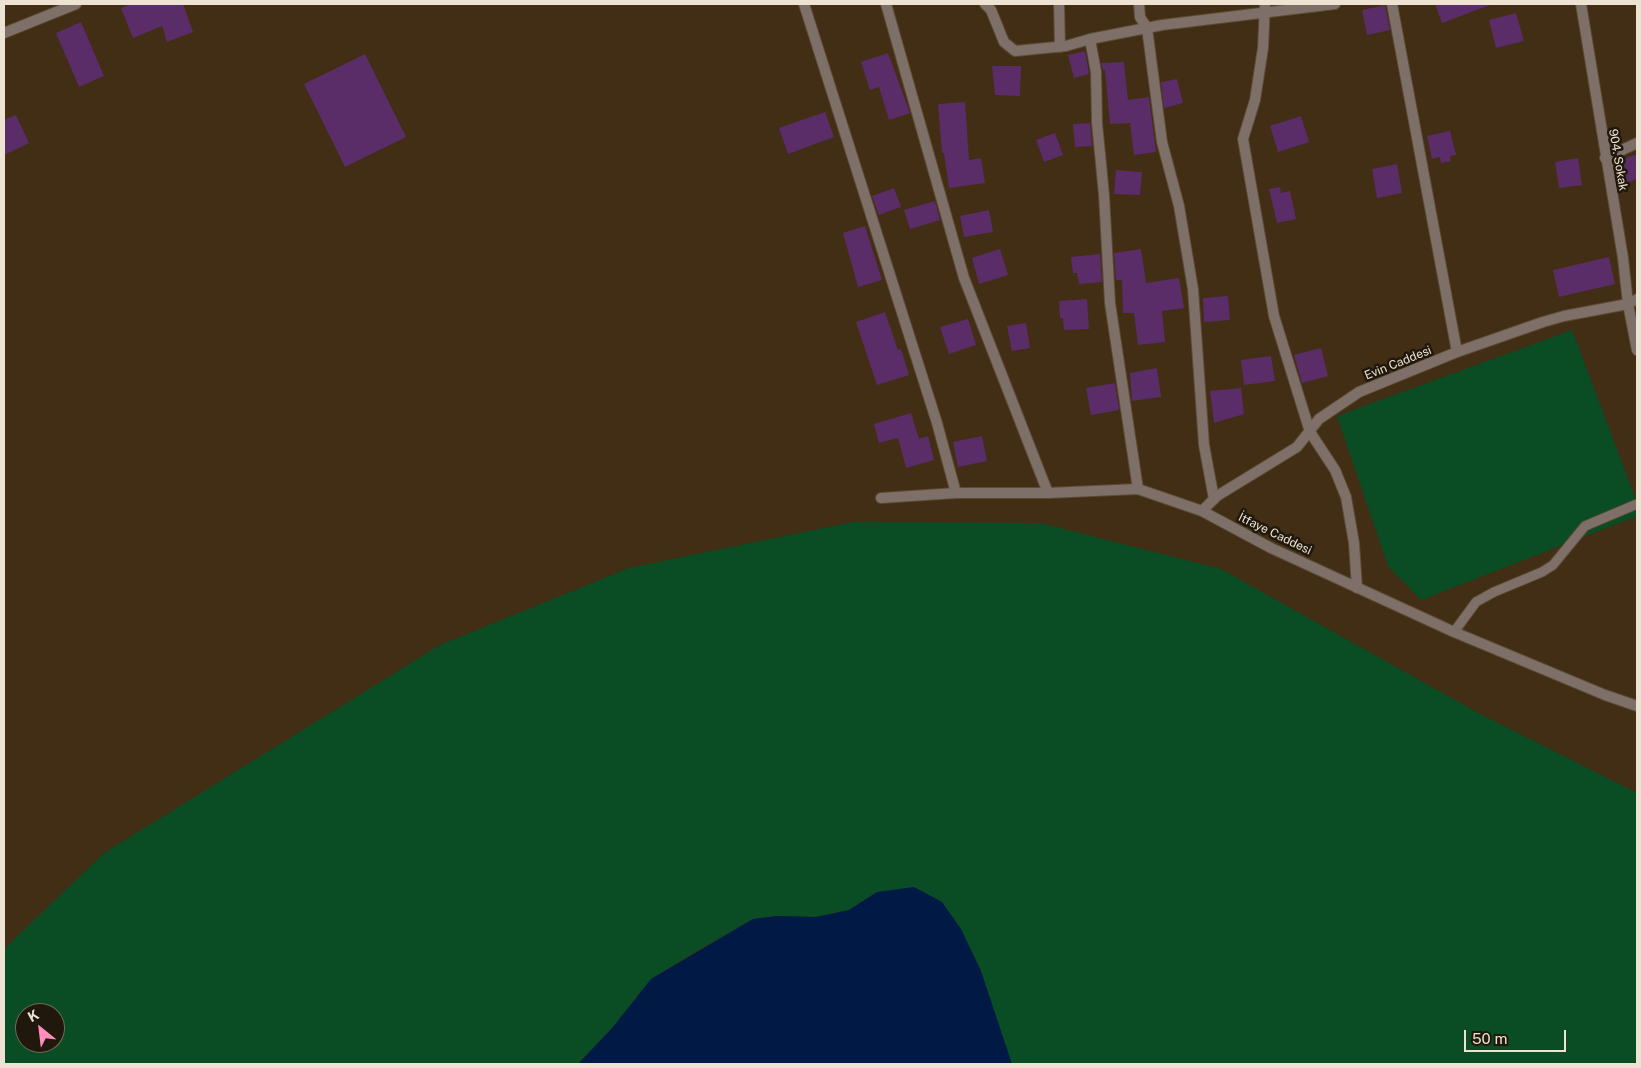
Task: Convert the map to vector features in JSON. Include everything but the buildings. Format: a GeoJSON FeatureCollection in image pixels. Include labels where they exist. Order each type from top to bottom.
{"type":"FeatureCollection","features":[{"type":"Feature","properties":{"kind":"street"},"geometry":{"type":"LineString","coordinates":[[4,34],[76,4]]}},
{"type":"Feature","properties":{"kind":"street"},"geometry":{"type":"LineString","coordinates":[[804,4],[937,423],[956,493]]}},
{"type":"Feature","properties":{"kind":"street"},"geometry":{"type":"LineString","coordinates":[[886,4],[964,278],[1048,493]]}},
{"type":"Feature","properties":{"kind":"street"},"geometry":{"type":"LineString","coordinates":[[985,4],[991,10],[1004,42],[1015,51],[1060,47],[1147,28],[1265,8],[1335,4]]}},
{"type":"Feature","properties":{"kind":"street"},"geometry":{"type":"LineString","coordinates":[[1059,4],[1060,47]]}},
{"type":"Feature","properties":{"kind":"street"},"geometry":{"type":"LineString","coordinates":[[1138,4],[1140,17],[1147,28],[1162,142],[1179,206],[1193,289],[1204,445],[1214,499]]}},
{"type":"Feature","properties":{"kind":"street"},"geometry":{"type":"LineString","coordinates":[[1392,4],[1456,352]]}},
{"type":"Feature","properties":{"kind":"street","name":"904. Sokak"},"geometry":{"type":"LineString","coordinates":[[1580,4],[1605,158],[1632,305],[1637,350]]}},
{"type":"Feature","properties":{"kind":"street"},"geometry":{"type":"LineString","coordinates":[[1265,8],[1255,100],[1243,139],[1274,316],[1310,432],[1335,470],[1346,497],[1354,542],[1357,588]]}},
{"type":"Feature","properties":{"kind":"street"},"geometry":{"type":"LineString","coordinates":[[1090,39],[1096,72],[1097,124],[1104,195],[1110,303],[1138,489]]}},
{"type":"Feature","properties":{"kind":"street"},"geometry":{"type":"LineString","coordinates":[[1605,158],[1637,143]]}},
{"type":"Feature","properties":{"kind":"street","name":"Evin Caddesi"},"geometry":{"type":"LineString","coordinates":[[1202,511],[1214,499],[1297,447],[1319,419],[1359,392],[1456,352],[1564,316],[1632,305],[1637,300]]}},
{"type":"Feature","properties":{"kind":"street","name":"İtfaye Caddesi"},"geometry":{"type":"LineString","coordinates":[[881,498],[956,493],[1048,493],[1138,489],[1202,511],[1271,548],[1454,632],[1605,695],[1637,706]]}},
{"type":"Feature","properties":{"kind":"lane"},"geometry":{"type":"LineString","coordinates":[[1454,632],[1476,602],[1494,592],[1542,572],[1553,565],[1585,526],[1637,504]]}},
{"type":"Feature","properties":{"kind":"green space"},"geometry":{"type":"Polygon","coordinates":[[[1572,330],[1637,503],[1637,516],[1421,600],[1388,566],[1337,416],[1572,330]]]}},
{"type":"Feature","properties":{"kind":"green space"},"geometry":{"type":"Polygon","coordinates":[[[853,522],[1040,523],[1221,569],[1480,714],[1637,793],[1637,1064],[1012,1064],[877,892],[849,910],[816,917],[777,916],[753,919],[695,952],[651,979],[613,1027],[578,1064],[4,1064],[4,949],[104,853],[440,645],[629,568],[853,522]]]}},
{"type":"Feature","properties":{"kind":"water"},"geometry":{"type":"Polygon","coordinates":[[[914,887],[942,902],[961,929],[981,971],[1012,1064],[578,1064],[613,1027],[651,979],[753,919],[777,916],[816,917],[849,910],[877,892],[914,887]]]}}]}
